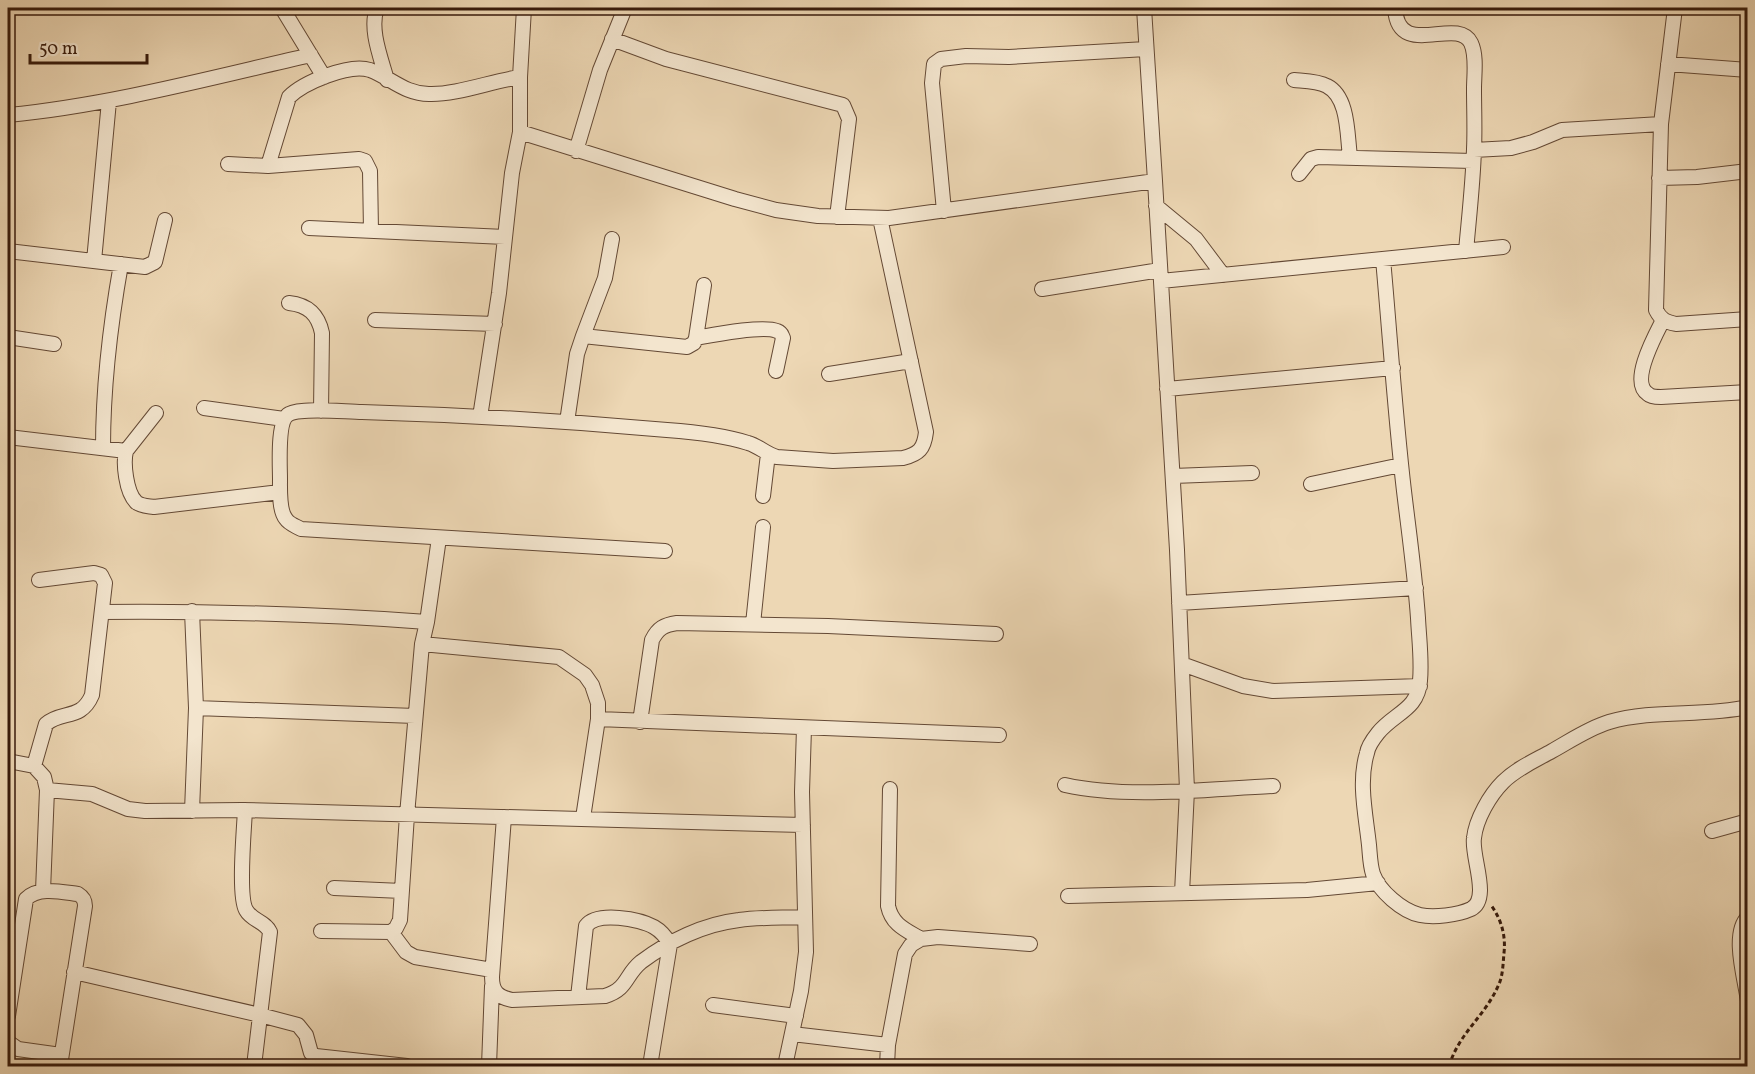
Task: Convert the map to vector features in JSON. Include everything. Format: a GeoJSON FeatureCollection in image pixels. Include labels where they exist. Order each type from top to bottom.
{"type":"FeatureCollection","features":[{"type":"Feature","properties":{"kind":"street"},"geometry":{"type":"LineString","coordinates":[[282,8],[324,77]]}},
{"type":"Feature","properties":{"kind":"street"},"geometry":{"type":"LineString","coordinates":[[377,8],[374,16],[375,33],[387,80]]}},
{"type":"Feature","properties":{"kind":"street"},"geometry":{"type":"LineString","coordinates":[[480,417],[495,324],[512,173],[520,132],[520,77],[525,8]]}},
{"type":"Feature","properties":{"kind":"street"},"geometry":{"type":"LineString","coordinates":[[576,151],[600,70],[625,8]]}},
{"type":"Feature","properties":{"kind":"street"},"geometry":{"type":"LineString","coordinates":[[1144,8],[1173,476],[1182,664],[1187,790],[1182,893]]}},
{"type":"Feature","properties":{"kind":"street"},"geometry":{"type":"LineString","coordinates":[[1395,8],[1398,25],[1405,32],[1459,34],[1471,43],[1474,69],[1474,155],[1466,251]]}},
{"type":"Feature","properties":{"kind":"street"},"geometry":{"type":"LineString","coordinates":[[1675,8],[1661,124],[1656,310],[1663,320],[1676,324],[1748,320]]}},
{"type":"Feature","properties":{"kind":"street"},"geometry":{"type":"LineString","coordinates":[[612,39],[666,59],[843,105],[849,120],[837,217]]}},
{"type":"Feature","properties":{"kind":"street"},"geometry":{"type":"LineString","coordinates":[[945,210],[932,83],[934,64],[941,59],[966,56],[1009,57],[1146,49]]}},
{"type":"Feature","properties":{"kind":"street"},"geometry":{"type":"LineString","coordinates":[[8,115],[110,101],[310,55]]}},
{"type":"Feature","properties":{"kind":"street"},"geometry":{"type":"LineString","coordinates":[[1668,64],[1748,70]]}},
{"type":"Feature","properties":{"kind":"street"},"geometry":{"type":"LineString","coordinates":[[268,166],[289,97],[295,91],[324,77],[351,69],[365,69],[401,88],[428,94],[520,77]]}},
{"type":"Feature","properties":{"kind":"street"},"geometry":{"type":"LineString","coordinates":[[1294,80],[1317,82],[1327,86],[1339,98],[1344,111],[1350,156]]}},
{"type":"Feature","properties":{"kind":"street"},"geometry":{"type":"LineString","coordinates":[[94,261],[110,101]]}},
{"type":"Feature","properties":{"kind":"street"},"geometry":{"type":"LineString","coordinates":[[1299,174],[1311,159],[1318,157],[1474,155],[1533,142],[1562,130],[1661,124]]}},
{"type":"Feature","properties":{"kind":"street"},"geometry":{"type":"LineString","coordinates":[[520,132],[576,151],[776,210],[837,217],[904,216],[1155,181]]}},
{"type":"Feature","properties":{"kind":"street"},"geometry":{"type":"LineString","coordinates":[[228,164],[268,166],[358,159],[365,161],[371,175],[371,231]]}},
{"type":"Feature","properties":{"kind":"street"},"geometry":{"type":"LineString","coordinates":[[1659,178],[1697,177],[1748,171]]}},
{"type":"Feature","properties":{"kind":"street"},"geometry":{"type":"LineString","coordinates":[[1156,206],[1196,239],[1223,275]]}},
{"type":"Feature","properties":{"kind":"street"},"geometry":{"type":"LineString","coordinates":[[665,551],[301,529],[284,518],[280,492],[281,435],[284,419],[290,413],[321,411],[567,422],[679,431],[729,438],[756,446],[777,457],[833,461],[903,458],[921,450],[925,443],[926,432],[910,361],[884,218]]}},
{"type":"Feature","properties":{"kind":"street"},"geometry":{"type":"LineString","coordinates":[[8,251],[146,267],[156,262],[165,220]]}},
{"type":"Feature","properties":{"kind":"street"},"geometry":{"type":"LineString","coordinates":[[309,228],[505,237]]}},
{"type":"Feature","properties":{"kind":"street"},"geometry":{"type":"LineString","coordinates":[[567,422],[577,354],[605,278],[612,238]]}},
{"type":"Feature","properties":{"kind":"street"},"geometry":{"type":"LineString","coordinates":[[1042,289],[1160,275],[1223,275],[1503,247]]}},
{"type":"Feature","properties":{"kind":"street"},"geometry":{"type":"LineString","coordinates":[[1383,259],[1401,465],[1416,588],[1421,664],[1417,698],[1412,705],[1378,733],[1367,750],[1364,770],[1365,811],[1372,873],[1378,883],[1407,910],[1419,915],[1435,916],[1470,909],[1478,904],[1480,897],[1481,886],[1474,857],[1474,837],[1478,823],[1493,794],[1505,780],[1524,766],[1607,722],[1748,707]]}},
{"type":"Feature","properties":{"kind":"street"},"geometry":{"type":"LineString","coordinates":[[103,448],[105,374],[121,264]]}},
{"type":"Feature","properties":{"kind":"street"},"geometry":{"type":"LineString","coordinates":[[583,336],[682,348],[691,345],[696,338],[704,285]]}},
{"type":"Feature","properties":{"kind":"street"},"geometry":{"type":"LineString","coordinates":[[289,303],[302,304],[320,320],[322,333],[321,411]]}},
{"type":"Feature","properties":{"kind":"street"},"geometry":{"type":"LineString","coordinates":[[375,320],[495,324]]}},
{"type":"Feature","properties":{"kind":"street"},"geometry":{"type":"LineString","coordinates":[[1663,320],[1641,374],[1641,384],[1649,396],[1748,392]]}},
{"type":"Feature","properties":{"kind":"street"},"geometry":{"type":"LineString","coordinates":[[696,338],[769,329],[776,331],[782,334],[783,338],[776,371]]}},
{"type":"Feature","properties":{"kind":"street"},"geometry":{"type":"LineString","coordinates":[[8,337],[54,344]]}},
{"type":"Feature","properties":{"kind":"street"},"geometry":{"type":"LineString","coordinates":[[829,374],[910,361]]}},
{"type":"Feature","properties":{"kind":"street"},"geometry":{"type":"LineString","coordinates":[[1167,389],[1393,368]]}},
{"type":"Feature","properties":{"kind":"street"},"geometry":{"type":"LineString","coordinates":[[204,408],[284,419]]}},
{"type":"Feature","properties":{"kind":"street"},"geometry":{"type":"LineString","coordinates":[[156,413],[126,451],[124,467],[134,501],[141,505],[154,507],[280,492]]}},
{"type":"Feature","properties":{"kind":"street"},"geometry":{"type":"LineString","coordinates":[[8,437],[126,451]]}},
{"type":"Feature","properties":{"kind":"street"},"geometry":{"type":"LineString","coordinates":[[763,496],[768,454]]}},
{"type":"Feature","properties":{"kind":"street"},"geometry":{"type":"LineString","coordinates":[[1311,484],[1401,465]]}},
{"type":"Feature","properties":{"kind":"street"},"geometry":{"type":"LineString","coordinates":[[1173,476],[1252,472]]}},
{"type":"Feature","properties":{"kind":"street"},"geometry":{"type":"LineString","coordinates":[[753,624],[763,527]]}},
{"type":"Feature","properties":{"kind":"street"},"geometry":{"type":"LineString","coordinates":[[321,931],[391,932],[400,920],[422,644],[439,538]]}},
{"type":"Feature","properties":{"kind":"street"},"geometry":{"type":"LineString","coordinates":[[34,766],[46,724],[55,718],[74,714],[88,703],[92,695],[105,583],[101,575],[94,573],[39,580]]}},
{"type":"Feature","properties":{"kind":"street"},"geometry":{"type":"LineString","coordinates":[[1179,603],[1416,588]]}},
{"type":"Feature","properties":{"kind":"street"},"geometry":{"type":"LineString","coordinates":[[102,612],[341,616],[427,622]]}},
{"type":"Feature","properties":{"kind":"street"},"geometry":{"type":"LineString","coordinates":[[192,612],[196,708],[192,811]]}},
{"type":"Feature","properties":{"kind":"street"},"geometry":{"type":"LineString","coordinates":[[640,722],[652,640],[657,630],[666,624],[753,624],[996,634]]}},
{"type":"Feature","properties":{"kind":"street"},"geometry":{"type":"LineString","coordinates":[[422,644],[559,657],[581,671],[592,685],[598,703],[598,719],[583,818]]}},
{"type":"Feature","properties":{"kind":"street"},"geometry":{"type":"LineString","coordinates":[[1182,664],[1243,686],[1273,691],[1420,686]]}},
{"type":"Feature","properties":{"kind":"street"},"geometry":{"type":"LineString","coordinates":[[196,708],[415,716]]}},
{"type":"Feature","properties":{"kind":"street"},"geometry":{"type":"LineString","coordinates":[[598,719],[999,735]]}},
{"type":"Feature","properties":{"kind":"street"},"geometry":{"type":"LineString","coordinates":[[785,1066],[806,952],[803,825],[804,728]]}},
{"type":"Feature","properties":{"kind":"street"},"geometry":{"type":"LineString","coordinates":[[8,761],[34,766],[44,777],[47,790],[43,891]]}},
{"type":"Feature","properties":{"kind":"street"},"geometry":{"type":"LineString","coordinates":[[1065,785],[1090,791],[1273,786]]}},
{"type":"Feature","properties":{"kind":"street"},"geometry":{"type":"LineString","coordinates":[[890,789],[888,906],[890,916],[896,924],[921,939]]}},
{"type":"Feature","properties":{"kind":"street"},"geometry":{"type":"LineString","coordinates":[[47,790],[92,794],[128,809],[803,825]]}},
{"type":"Feature","properties":{"kind":"street"},"geometry":{"type":"LineString","coordinates":[[245,810],[243,899],[248,914],[266,924],[270,932],[254,1066]]}},
{"type":"Feature","properties":{"kind":"street"},"geometry":{"type":"LineString","coordinates":[[489,1066],[492,970],[504,817]]}},
{"type":"Feature","properties":{"kind":"street"},"geometry":{"type":"LineString","coordinates":[[1712,831],[1748,821]]}},
{"type":"Feature","properties":{"kind":"street"},"geometry":{"type":"LineString","coordinates":[[1068,896],[1307,890],[1378,883]]}},
{"type":"Feature","properties":{"kind":"street"},"geometry":{"type":"LineString","coordinates":[[334,888],[402,891]]}},
{"type":"Feature","properties":{"kind":"street"},"geometry":{"type":"LineString","coordinates":[[8,1016],[26,898],[30,894],[43,891],[78,894],[84,898],[85,906],[61,1061],[18,1049],[8,1042]]}},
{"type":"Feature","properties":{"kind":"street"},"geometry":{"type":"LineString","coordinates":[[492,986],[501,998],[512,1000],[605,996],[618,991],[641,962],[700,929],[740,920],[804,917]]}},
{"type":"Feature","properties":{"kind":"street"},"geometry":{"type":"LineString","coordinates":[[1748,917],[1743,922],[1739,938],[1748,1001]]}},
{"type":"Feature","properties":{"kind":"street"},"geometry":{"type":"LineString","coordinates":[[578,997],[586,926],[589,922],[603,918],[638,921],[656,927],[666,936],[670,944],[650,1066]]}},
{"type":"Feature","properties":{"kind":"street"},"geometry":{"type":"LineString","coordinates":[[391,932],[406,952],[415,957],[492,970]]}},
{"type":"Feature","properties":{"kind":"street"},"geometry":{"type":"LineString","coordinates":[[887,1066],[888,1045],[905,954],[911,945],[921,939],[938,937],[1030,944]]}},
{"type":"Feature","properties":{"kind":"street"},"geometry":{"type":"LineString","coordinates":[[74,972],[298,1025],[306,1035],[309,1050],[316,1056],[407,1066]]}},
{"type":"Feature","properties":{"kind":"street"},"geometry":{"type":"LineString","coordinates":[[713,1005],[796,1016]]}},
{"type":"Feature","properties":{"kind":"street"},"geometry":{"type":"LineString","coordinates":[[792,1035],[888,1045]]}},
{"type":"Feature","properties":{"kind":"path"},"geometry":{"type":"LineString","coordinates":[[1449,1066],[1462,1036],[1493,996],[1500,982],[1505,948],[1500,918],[1490,903],[1480,897]]}}]}
